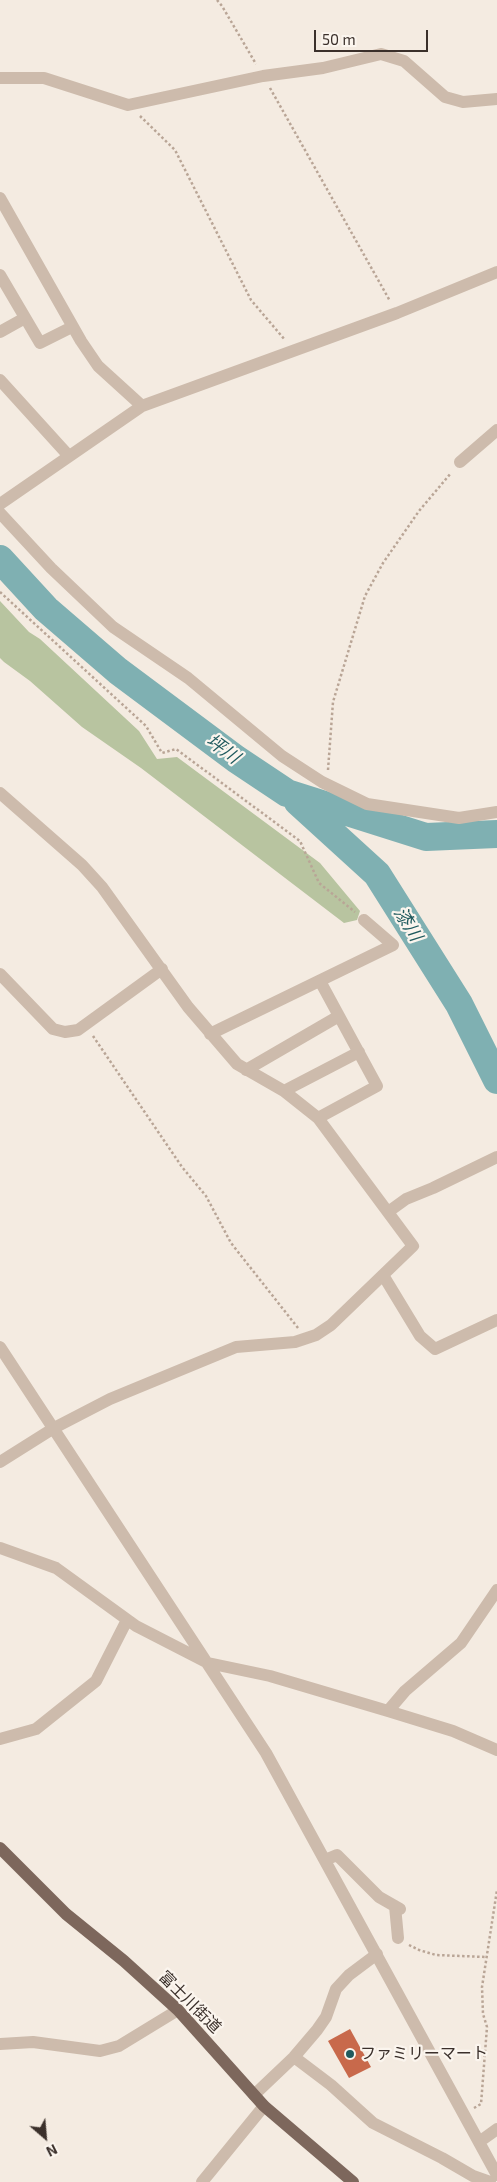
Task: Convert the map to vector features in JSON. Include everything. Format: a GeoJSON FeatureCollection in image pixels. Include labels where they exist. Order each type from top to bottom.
{"type":"FeatureCollection","features":[{"type":"Feature","properties":{"kind":"main road","name":"富士川街道"},"geometry":{"type":"LineString","coordinates":[[0,1848],[66,1914],[124,1961],[178,2010],[264,2106],[353,2182]]}},
{"type":"Feature","properties":{"kind":"street"},"geometry":{"type":"LineString","coordinates":[[0,78],[44,78],[128,105],[263,76],[322,68],[381,54],[404,61],[444,97],[463,102],[497,99]]}},
{"type":"Feature","properties":{"kind":"street"},"geometry":{"type":"LineString","coordinates":[[0,198],[72,327],[98,366],[142,406]]}},
{"type":"Feature","properties":{"kind":"street"},"geometry":{"type":"LineString","coordinates":[[0,504],[68,455],[142,406],[397,314],[497,272]]}},
{"type":"Feature","properties":{"kind":"street"},"geometry":{"type":"LineString","coordinates":[[0,275],[40,343],[72,327]]}},
{"type":"Feature","properties":{"kind":"street"},"geometry":{"type":"LineString","coordinates":[[0,332],[25,318]]}},
{"type":"Feature","properties":{"kind":"street"},"geometry":{"type":"LineString","coordinates":[[0,380],[68,455]]}},
{"type":"Feature","properties":{"kind":"street"},"geometry":{"type":"LineString","coordinates":[[460,462],[497,430]]}},
{"type":"Feature","properties":{"kind":"street"},"geometry":{"type":"LineString","coordinates":[[0,513],[51,568],[113,627],[188,678],[282,756],[327,784],[367,804],[459,818],[497,812]]}},
{"type":"Feature","properties":{"kind":"street"},"geometry":{"type":"LineString","coordinates":[[0,793],[88,872],[125,917],[210,1034],[237,1064],[284,1091],[318,1118],[413,1246],[331,1325],[295,1342],[236,1347],[110,1399],[54,1428],[0,1462]]}},
{"type":"Feature","properties":{"kind":"street"},"geometry":{"type":"LineString","coordinates":[[210,1034],[392,945],[364,920]]}},
{"type":"Feature","properties":{"kind":"street"},"geometry":{"type":"LineString","coordinates":[[0,974],[53,1029],[65,1032],[78,1030],[162,969]]}},
{"type":"Feature","properties":{"kind":"street"},"geometry":{"type":"LineString","coordinates":[[318,1118],[377,1086],[320,981]]}},
{"type":"Feature","properties":{"kind":"street"},"geometry":{"type":"LineString","coordinates":[[246,1070],[340,1016]]}},
{"type":"Feature","properties":{"kind":"street"},"geometry":{"type":"LineString","coordinates":[[284,1091],[359,1052]]}},
{"type":"Feature","properties":{"kind":"street"},"geometry":{"type":"LineString","coordinates":[[388,1212],[406,1198],[433,1188],[497,1157]]}},
{"type":"Feature","properties":{"kind":"street"},"geometry":{"type":"LineString","coordinates":[[383,1275],[420,1336],[435,1349],[497,1320]]}},
{"type":"Feature","properties":{"kind":"street"},"geometry":{"type":"LineString","coordinates":[[0,1347],[266,1752],[497,2175]]}},
{"type":"Feature","properties":{"kind":"street"},"geometry":{"type":"LineString","coordinates":[[0,1548],[56,1568],[128,1620],[208,1663],[270,1676],[388,1711],[453,1731],[497,1750]]}},
{"type":"Feature","properties":{"kind":"street"},"geometry":{"type":"LineString","coordinates":[[388,1711],[405,1691],[460,1643],[497,1590]]}},
{"type":"Feature","properties":{"kind":"street"},"geometry":{"type":"LineString","coordinates":[[0,1739],[36,1729],[96,1681],[128,1620]]}},
{"type":"Feature","properties":{"kind":"street"},"geometry":{"type":"LineString","coordinates":[[325,1860],[337,1855],[361,1882],[380,1897],[398,1907],[398,1938]]}},
{"type":"Feature","properties":{"kind":"street"},"geometry":{"type":"LineString","coordinates":[[254,2095],[294,2057],[326,2017],[336,1989],[349,1974],[377,1954]]}},
{"type":"Feature","properties":{"kind":"street"},"geometry":{"type":"LineString","coordinates":[[0,2044],[34,2042],[100,2051],[119,2046],[178,2010]]}},
{"type":"Feature","properties":{"kind":"street"},"geometry":{"type":"LineString","coordinates":[[294,2057],[331,2085],[373,2123],[442,2158],[472,2176],[490,2182]]}},
{"type":"Feature","properties":{"kind":"street"},"geometry":{"type":"LineString","coordinates":[[202,2182],[264,2106]]}},
{"type":"Feature","properties":{"kind":"street"},"geometry":{"type":"LineString","coordinates":[[480,2142],[497,2129]]}},
{"type":"Feature","properties":{"kind":"path"},"geometry":{"type":"LineString","coordinates":[[217,0],[263,76],[397,314]]}},
{"type":"Feature","properties":{"kind":"path"},"geometry":{"type":"LineString","coordinates":[[128,105],[175,150],[251,300],[294,351]]}},
{"type":"Feature","properties":{"kind":"path"},"geometry":{"type":"LineString","coordinates":[[327,784],[333,702],[365,596],[383,563],[419,511],[460,462]]}},
{"type":"Feature","properties":{"kind":"path"},"geometry":{"type":"LineString","coordinates":[[0,592],[146,726],[162,753],[176,749],[300,841],[319,882],[364,920]]}},
{"type":"Feature","properties":{"kind":"path"},"geometry":{"type":"LineString","coordinates":[[87,1023],[93,1036],[182,1167],[206,1196],[231,1243],[306,1338]]}},
{"type":"Feature","properties":{"kind":"path"},"geometry":{"type":"LineString","coordinates":[[464,2113],[482,2104],[487,2027],[483,2014],[482,1987],[497,1890]]}},
{"type":"Feature","properties":{"kind":"path"},"geometry":{"type":"LineString","coordinates":[[398,1938],[419,1950],[436,1955],[486,1957]]}},
{"type":"Feature","properties":{"kind":"green space"},"geometry":{"type":"Polygon","coordinates":[[[0,601],[29,632],[40,639],[139,731],[157,759],[177,757],[320,863],[360,911],[357,920],[344,923],[141,768],[82,727],[30,681],[4,662],[0,658],[0,601]]]}},
{"type":"Feature","properties":{"kind":"building","name":"ファミリーマート"},"geometry":{"type":"Polygon","coordinates":[[[350,2029],[371,2067],[349,2078],[328,2041],[350,2029]]]}},
{"type":"Feature","properties":{"kind":"waterway","name":"坪川"},"geometry":{"type":"LineString","coordinates":[[0,559],[46,609],[118,671],[236,759],[287,793],[426,837],[497,834]]}},
{"type":"Feature","properties":{"kind":"waterway","name":"漆川"},"geometry":{"type":"LineString","coordinates":[[298,802],[377,874],[459,1004],[497,1080]]}},
{"type":"Feature","properties":{"kind":"place","name":"ファミリーマート"},"geometry":{"type":"Point","coordinates":[350,2054]}}]}
